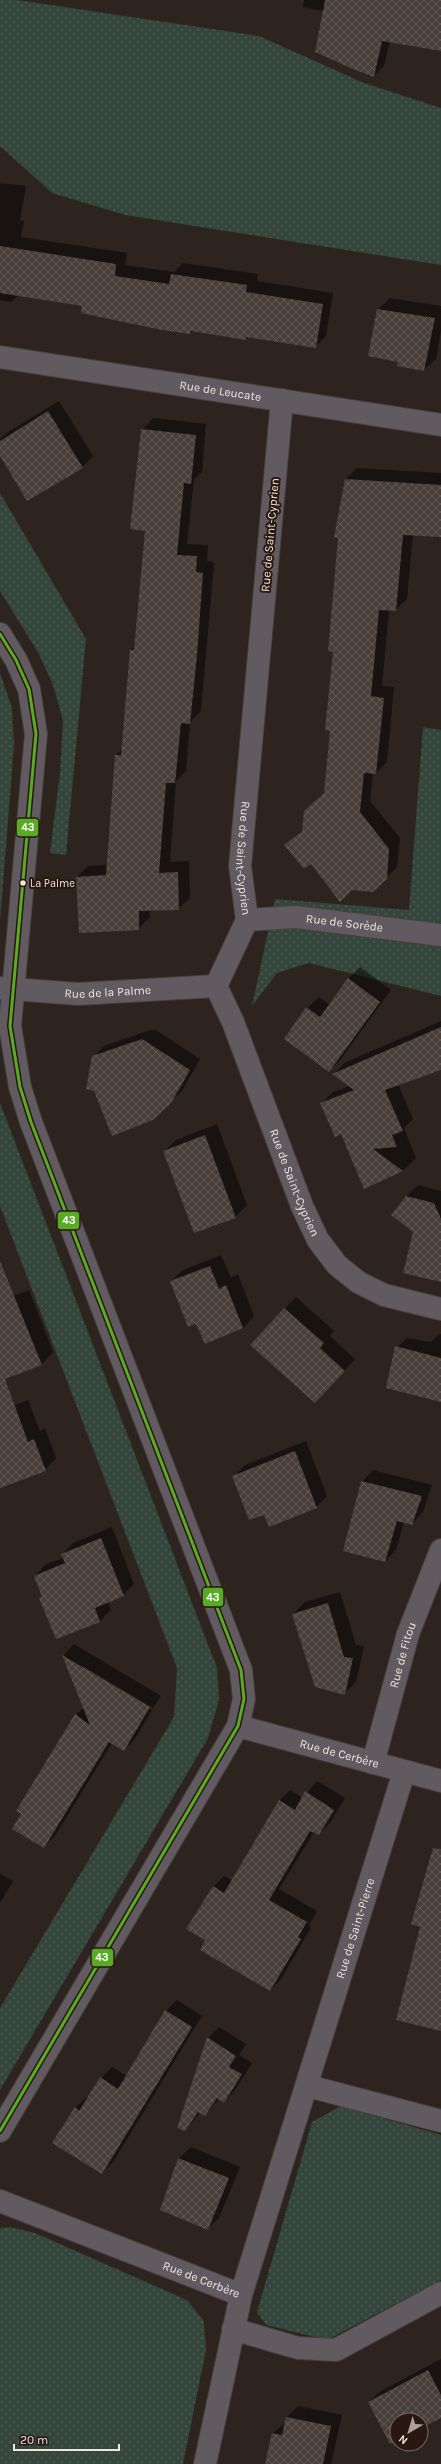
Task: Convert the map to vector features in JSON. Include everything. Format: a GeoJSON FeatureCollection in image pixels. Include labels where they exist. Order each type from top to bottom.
{"type":"FeatureCollection","features":[{"type":"Feature","properties":{"kind":"street","name":"Rue de Leucate"},"geometry":{"type":"LineString","coordinates":[[0,357],[441,425]]}},
{"type":"Feature","properties":{"kind":"street","name":"Rue de Saint-Cyprien"},"geometry":{"type":"LineString","coordinates":[[282,400],[240,866],[247,920],[216,986],[232,1022],[302,1206],[318,1240],[337,1265],[358,1282],[384,1295],[441,1309]]}},
{"type":"Feature","properties":{"kind":"street"},"geometry":{"type":"LineString","coordinates":[[0,634],[16,660],[29,688],[36,734],[24,886],[6,988],[14,1057],[22,1094],[163,1470],[241,1670],[244,1699],[238,1726],[0,2131]]}},
{"type":"Feature","properties":{"kind":"street","name":"Rue de Sorède"},"geometry":{"type":"LineString","coordinates":[[247,920],[296,917],[441,935]]}},
{"type":"Feature","properties":{"kind":"street","name":"Rue de la Palme"},"geometry":{"type":"LineString","coordinates":[[6,988],[78,994],[216,986]]}},
{"type":"Feature","properties":{"kind":"street","name":"Rue de Fitou"},"geometry":{"type":"LineString","coordinates":[[373,1763],[408,1634],[441,1550]]}},
{"type":"Feature","properties":{"kind":"street","name":"Rue de Cerbère"},"geometry":{"type":"LineString","coordinates":[[238,1726],[441,1781]]}},
{"type":"Feature","properties":{"kind":"street","name":"Rue de Saint-Pierre"},"geometry":{"type":"LineString","coordinates":[[241,2295],[308,2086],[404,1772]]}},
{"type":"Feature","properties":{"kind":"street"},"geometry":{"type":"LineString","coordinates":[[308,2086],[441,2121]]}},
{"type":"Feature","properties":{"kind":"street","name":"Rue de Cerbère"},"geometry":{"type":"LineString","coordinates":[[0,2201],[241,2295],[205,2464]]}},
{"type":"Feature","properties":{"kind":"street"},"geometry":{"type":"LineString","coordinates":[[233,2329],[298,2348],[336,2350],[441,2293]]}},
{"type":"Feature","properties":{"kind":"green space"},"geometry":{"type":"Polygon","coordinates":[[[0,0],[17,0],[259,36],[364,83],[441,108],[441,265],[125,215],[52,193],[0,146],[0,0]]]}},
{"type":"Feature","properties":{"kind":"green space"},"geometry":{"type":"Polygon","coordinates":[[[0,493],[86,639],[66,855],[50,853],[60,773],[63,720],[53,685],[39,654],[0,591],[0,493]]]}},
{"type":"Feature","properties":{"kind":"green space"},"geometry":{"type":"Polygon","coordinates":[[[0,673],[12,708],[14,745],[0,922],[0,673]]]}},
{"type":"Feature","properties":{"kind":"green space"},"geometry":{"type":"Polygon","coordinates":[[[423,727],[441,730],[441,996],[309,963],[277,973],[252,1006],[275,899],[409,910],[423,727]]]}},
{"type":"Feature","properties":{"kind":"green space"},"geometry":{"type":"Polygon","coordinates":[[[0,1103],[217,1668],[219,1700],[208,1738],[0,2090],[0,2008],[174,1717],[177,1668],[0,1206],[0,1103]]]}},
{"type":"Feature","properties":{"kind":"green space"},"geometry":{"type":"Polygon","coordinates":[[[341,2106],[441,2135],[441,2280],[327,2340],[266,2325],[257,2312],[312,2122],[341,2106]]]}},
{"type":"Feature","properties":{"kind":"green space"},"geometry":{"type":"Polygon","coordinates":[[[10,2227],[35,2233],[187,2300],[204,2321],[206,2350],[183,2464],[0,2464],[0,2228],[10,2227]]]}},
{"type":"Feature","properties":{"kind":"building"},"geometry":{"type":"Polygon","coordinates":[[[325,0],[441,0],[441,51],[382,41],[374,77],[353,69],[315,52],[325,0]]]}},
{"type":"Feature","properties":{"kind":"building"},"geometry":{"type":"Polygon","coordinates":[[[0,246],[116,264],[115,276],[169,284],[171,274],[247,285],[246,292],[323,304],[316,348],[246,337],[246,340],[191,331],[190,334],[162,330],[81,313],[82,306],[0,293],[0,246]]]}},
{"type":"Feature","properties":{"kind":"building"},"geometry":{"type":"Polygon","coordinates":[[[377,309],[435,318],[424,371],[397,366],[398,362],[368,356],[377,309]]]}},
{"type":"Feature","properties":{"kind":"building"},"geometry":{"type":"Polygon","coordinates":[[[48,411],[83,468],[27,501],[0,456],[0,441],[48,411]]]}},
{"type":"Feature","properties":{"kind":"building"},"geometry":{"type":"Polygon","coordinates":[[[141,429],[196,435],[191,484],[184,483],[177,555],[197,556],[196,572],[203,573],[197,655],[190,724],[181,723],[175,783],[166,783],[159,873],[178,872],[179,910],[139,911],[139,930],[79,933],[76,877],[106,875],[115,755],[121,755],[130,650],[134,650],[145,531],[130,529],[141,429]]]}},
{"type":"Feature","properties":{"kind":"building"},"geometry":{"type":"Polygon","coordinates":[[[345,479],[441,485],[441,537],[403,535],[396,611],[379,610],[371,696],[384,698],[376,774],[364,773],[360,812],[389,849],[387,879],[373,892],[352,890],[340,902],[311,864],[304,869],[284,845],[302,831],[304,811],[324,793],[330,731],[325,730],[333,652],[328,651],[338,538],[334,537],[345,479]]]}},
{"type":"Feature","properties":{"kind":"building"},"geometry":{"type":"Polygon","coordinates":[[[348,978],[380,1002],[329,1072],[284,1039],[306,1007],[320,1017],[348,978]]]}},
{"type":"Feature","properties":{"kind":"building"},"geometry":{"type":"Polygon","coordinates":[[[441,1027],[441,1070],[385,1090],[403,1131],[392,1135],[397,1147],[373,1149],[403,1171],[364,1189],[341,1134],[335,1137],[320,1103],[354,1090],[332,1074],[441,1027]]]}},
{"type":"Feature","properties":{"kind":"building"},"geometry":{"type":"Polygon","coordinates":[[[142,1039],[190,1070],[171,1103],[153,1120],[112,1136],[94,1091],[86,1089],[92,1056],[142,1039]]]}},
{"type":"Feature","properties":{"kind":"building"},"geometry":{"type":"Polygon","coordinates":[[[205,1135],[236,1218],[194,1233],[163,1151],[205,1135]]]}},
{"type":"Feature","properties":{"kind":"building"},"geometry":{"type":"Polygon","coordinates":[[[406,1196],[434,1203],[441,1219],[441,1282],[403,1273],[413,1232],[391,1215],[406,1196]]]}},
{"type":"Feature","properties":{"kind":"building"},"geometry":{"type":"Polygon","coordinates":[[[0,1261],[42,1365],[5,1379],[28,1442],[34,1439],[46,1471],[0,1488],[0,1261]]]}},
{"type":"Feature","properties":{"kind":"building"},"geometry":{"type":"Polygon","coordinates":[[[210,1266],[219,1289],[226,1285],[243,1328],[205,1344],[196,1324],[188,1327],[170,1281],[210,1266]]]}},
{"type":"Feature","properties":{"kind":"building"},"geometry":{"type":"Polygon","coordinates":[[[284,1308],[324,1343],[320,1348],[345,1371],[315,1403],[250,1345],[284,1308]]]}},
{"type":"Feature","properties":{"kind":"building"},"geometry":{"type":"Polygon","coordinates":[[[395,1346],[441,1358],[441,1402],[386,1388],[395,1346]]]}},
{"type":"Feature","properties":{"kind":"building"},"geometry":{"type":"Polygon","coordinates":[[[295,1451],[317,1508],[269,1527],[264,1515],[249,1520],[232,1476],[295,1451]]]}},
{"type":"Feature","properties":{"kind":"building"},"geometry":{"type":"Polygon","coordinates":[[[361,1481],[422,1496],[412,1525],[397,1521],[385,1562],[343,1551],[361,1481]]]}},
{"type":"Feature","properties":{"kind":"building"},"geometry":{"type":"Polygon","coordinates":[[[101,1538],[124,1596],[95,1608],[100,1622],[56,1639],[39,1598],[42,1597],[34,1576],[65,1563],[61,1554],[101,1538]]]}},
{"type":"Feature","properties":{"kind":"building"},"geometry":{"type":"Polygon","coordinates":[[[328,1603],[344,1657],[353,1658],[345,1695],[315,1687],[292,1614],[328,1603]]]}},
{"type":"Feature","properties":{"kind":"building"},"geometry":{"type":"Polygon","coordinates":[[[62,1655],[150,1707],[124,1751],[109,1742],[44,1848],[12,1829],[21,1814],[16,1811],[75,1714],[90,1725],[62,1655]]]}},
{"type":"Feature","properties":{"kind":"building"},"geometry":{"type":"Polygon","coordinates":[[[305,1791],[334,1810],[319,1835],[310,1831],[269,1900],[307,1922],[298,1937],[301,1939],[270,1991],[200,1950],[205,1940],[186,1929],[213,1886],[224,1893],[279,1800],[295,1810],[305,1791]]]}},
{"type":"Feature","properties":{"kind":"building"},"geometry":{"type":"Polygon","coordinates":[[[433,1848],[441,1849],[441,2031],[396,2020],[420,1927],[411,1924],[433,1848]]]}},
{"type":"Feature","properties":{"kind":"building"},"geometry":{"type":"Polygon","coordinates":[[[165,2010],[192,2027],[102,2174],[52,2143],[75,2107],[79,2111],[100,2077],[118,2089],[165,2010]]]}},
{"type":"Feature","properties":{"kind":"building"},"geometry":{"type":"Polygon","coordinates":[[[207,2037],[236,2056],[229,2067],[242,2074],[224,2103],[217,2098],[205,2116],[198,2112],[185,2131],[177,2128],[207,2037]]]}},
{"type":"Feature","properties":{"kind":"building"},"geometry":{"type":"Polygon","coordinates":[[[178,2158],[229,2178],[208,2230],[160,2210],[178,2158]]]}},
{"type":"Feature","properties":{"kind":"building"},"geometry":{"type":"Polygon","coordinates":[[[428,2370],[441,2395],[441,2418],[429,2424],[429,2412],[389,2412],[389,2442],[368,2402],[428,2370]]]}},
{"type":"Feature","properties":{"kind":"building"},"geometry":{"type":"Polygon","coordinates":[[[286,2417],[331,2426],[323,2464],[265,2464],[272,2433],[282,2435],[286,2417]]]}},
{"type":"Feature","properties":{"kind":"transit line","name":"43"},"geometry":{"type":"LineString","coordinates":[[0,634],[16,660],[29,689],[36,734],[10,1026],[20,1087],[31,1122],[241,1670],[244,1699],[238,1726],[0,2131]]}},
{"type":"Feature","properties":{"kind":"place","name":"La Palme"},"geometry":{"type":"Point","coordinates":[23,883]}}]}
